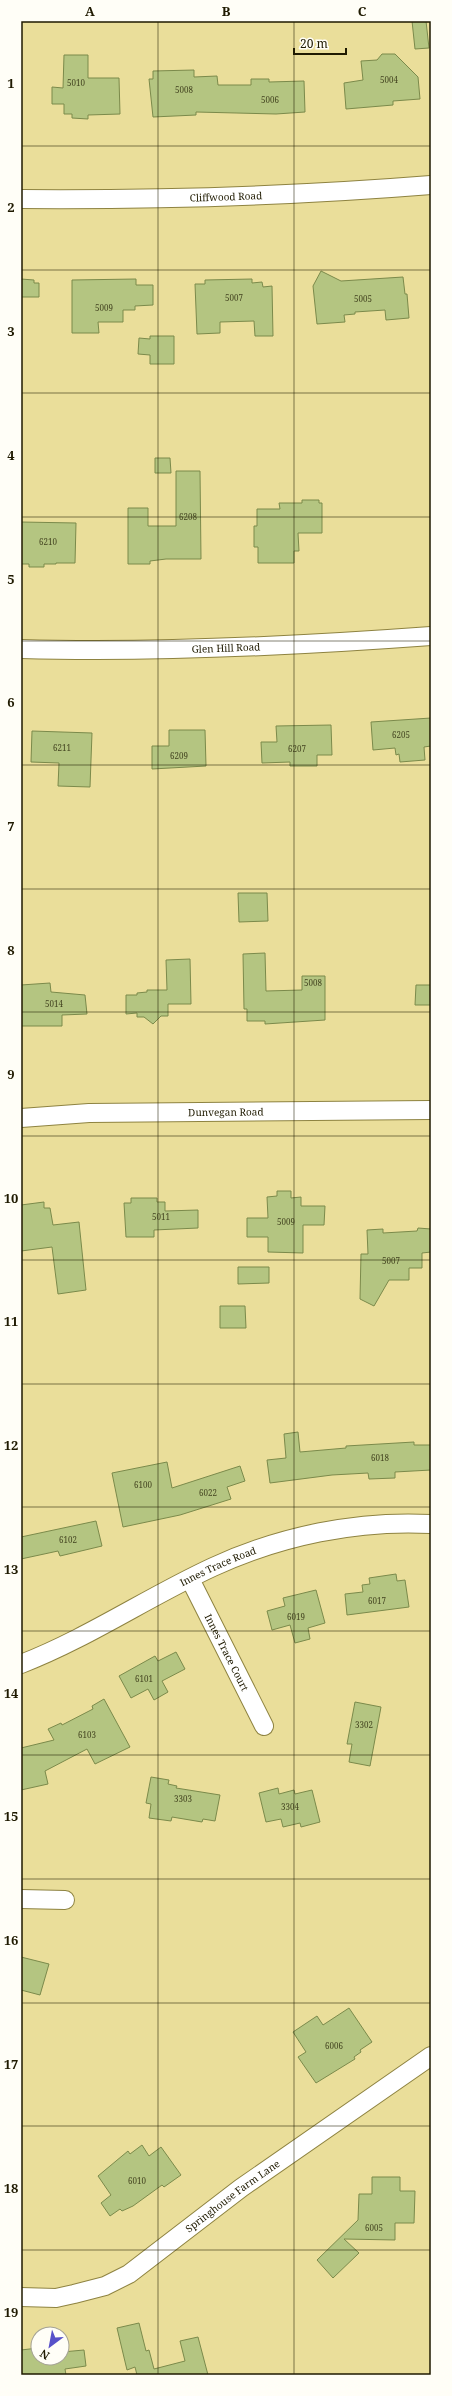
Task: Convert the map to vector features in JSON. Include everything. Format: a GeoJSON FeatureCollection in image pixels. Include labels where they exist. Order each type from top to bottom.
{"type":"FeatureCollection","features":[{"type":"Feature","properties":{"kind":"street","name":"Cliffwood Road"},"geometry":{"type":"LineString","coordinates":[[21,199],[159,200],[272,196],[431,185]]}},
{"type":"Feature","properties":{"kind":"street","name":"Glen Hill Road"},"geometry":{"type":"LineString","coordinates":[[21,649],[86,651],[211,649],[431,636]]}},
{"type":"Feature","properties":{"kind":"street","name":"Dunvegan Road"},"geometry":{"type":"LineString","coordinates":[[21,1118],[89,1113],[431,1110]]}},
{"type":"Feature","properties":{"kind":"street","name":"Innes Trace Road"},"geometry":{"type":"LineString","coordinates":[[21,1664],[66,1644],[190,1578],[238,1556],[292,1538],[344,1528],[408,1523],[431,1524]]}},
{"type":"Feature","properties":{"kind":"street","name":"Innes Trace Court"},"geometry":{"type":"LineString","coordinates":[[190,1578],[264,1726]]}},
{"type":"Feature","properties":{"kind":"street"},"geometry":{"type":"LineString","coordinates":[[21,1899],[65,1900]]}},
{"type":"Feature","properties":{"kind":"street","name":"Springhouse Farm Lane"},"geometry":{"type":"LineString","coordinates":[[21,2297],[56,2298],[105,2286],[129,2274],[241,2188],[431,2056]]}},
{"type":"Feature","properties":{"kind":"building"},"geometry":{"type":"Polygon","coordinates":[[[412,21],[426,21],[429,48],[415,49],[412,21]]]}},
{"type":"Feature","properties":{"kind":"building"},"geometry":{"type":"Polygon","coordinates":[[[382,54],[395,54],[418,77],[420,99],[393,101],[393,105],[346,109],[344,83],[363,80],[361,61],[377,60],[382,54]]]}},
{"type":"Feature","properties":{"kind":"building"},"geometry":{"type":"Polygon","coordinates":[[[64,55],[88,55],[88,78],[119,78],[120,114],[88,115],[88,119],[72,118],[72,114],[64,114],[64,104],[52,104],[52,87],[63,88],[64,55]]]}},
{"type":"Feature","properties":{"kind":"building"},"geometry":{"type":"Polygon","coordinates":[[[194,70],[194,77],[217,76],[218,85],[251,85],[251,79],[269,79],[269,82],[304,81],[305,112],[276,114],[196,112],[196,115],[153,117],[149,79],[153,79],[153,71],[194,70]]]}},
{"type":"Feature","properties":{"kind":"building"},"geometry":{"type":"Polygon","coordinates":[[[321,271],[341,281],[403,277],[405,294],[407,294],[409,318],[386,320],[385,310],[355,312],[355,314],[344,315],[345,322],[317,324],[313,286],[321,271]]]}},
{"type":"Feature","properties":{"kind":"building"},"geometry":{"type":"Polygon","coordinates":[[[21,279],[34,280],[34,283],[39,283],[39,297],[21,297],[21,279]]]}},
{"type":"Feature","properties":{"kind":"building"},"geometry":{"type":"Polygon","coordinates":[[[136,279],[136,285],[153,285],[153,305],[135,306],[135,310],[123,310],[123,322],[98,322],[99,333],[72,333],[72,280],[136,279]]]}},
{"type":"Feature","properties":{"kind":"building"},"geometry":{"type":"Polygon","coordinates":[[[252,279],[252,283],[262,282],[263,287],[272,286],[273,336],[255,336],[254,321],[220,322],[220,333],[197,334],[195,284],[205,284],[205,280],[252,279]]]}},
{"type":"Feature","properties":{"kind":"building"},"geometry":{"type":"Polygon","coordinates":[[[150,336],[174,336],[174,364],[150,364],[150,355],[138,354],[139,338],[150,339],[150,336]]]}},
{"type":"Feature","properties":{"kind":"building"},"geometry":{"type":"Polygon","coordinates":[[[155,458],[170,458],[171,473],[155,473],[155,458]]]}},
{"type":"Feature","properties":{"kind":"building"},"geometry":{"type":"Polygon","coordinates":[[[176,471],[200,471],[201,559],[166,559],[150,561],[150,564],[128,564],[128,508],[148,508],[148,526],[176,526],[176,471]]]}},
{"type":"Feature","properties":{"kind":"building"},"geometry":{"type":"Polygon","coordinates":[[[302,500],[319,500],[319,503],[322,503],[322,533],[298,533],[299,551],[294,551],[294,563],[258,563],[258,547],[254,547],[254,526],[257,526],[257,509],[280,509],[279,503],[302,503],[302,500]]]}},
{"type":"Feature","properties":{"kind":"building"},"geometry":{"type":"Polygon","coordinates":[[[21,522],[76,523],[75,563],[44,564],[44,567],[29,567],[29,564],[21,564],[21,522]]]}},
{"type":"Feature","properties":{"kind":"building"},"geometry":{"type":"Polygon","coordinates":[[[431,718],[431,746],[424,747],[425,760],[400,762],[399,754],[396,755],[395,748],[373,750],[371,722],[431,718]]]}},
{"type":"Feature","properties":{"kind":"building"},"geometry":{"type":"Polygon","coordinates":[[[331,725],[332,755],[317,755],[317,766],[290,766],[290,762],[262,763],[261,742],[277,742],[276,726],[331,725]]]}},
{"type":"Feature","properties":{"kind":"building"},"geometry":{"type":"Polygon","coordinates":[[[169,730],[205,730],[206,766],[152,769],[152,746],[169,746],[169,730]]]}},
{"type":"Feature","properties":{"kind":"building"},"geometry":{"type":"Polygon","coordinates":[[[32,731],[92,733],[90,787],[58,786],[59,763],[31,762],[32,731]]]}},
{"type":"Feature","properties":{"kind":"building"},"geometry":{"type":"Polygon","coordinates":[[[238,893],[267,893],[268,921],[239,922],[238,893]]]}},
{"type":"Feature","properties":{"kind":"building"},"geometry":{"type":"Polygon","coordinates":[[[265,953],[266,991],[302,990],[302,976],[325,976],[325,1020],[265,1024],[265,1021],[247,1021],[247,1009],[244,1009],[243,954],[265,953]]]}},
{"type":"Feature","properties":{"kind":"building"},"geometry":{"type":"Polygon","coordinates":[[[190,959],[191,1004],[168,1004],[168,1016],[161,1016],[153,1024],[144,1017],[137,1017],[137,1013],[126,1014],[126,995],[137,995],[137,993],[147,992],[147,990],[167,990],[166,960],[190,959]]]}},
{"type":"Feature","properties":{"kind":"building"},"geometry":{"type":"Polygon","coordinates":[[[50,983],[51,992],[85,995],[87,1014],[62,1015],[62,1026],[21,1026],[21,985],[50,983]]]}},
{"type":"Feature","properties":{"kind":"building"},"geometry":{"type":"Polygon","coordinates":[[[416,985],[431,985],[431,1005],[415,1005],[416,985]]]}},
{"type":"Feature","properties":{"kind":"building"},"geometry":{"type":"Polygon","coordinates":[[[277,1191],[291,1191],[291,1198],[301,1197],[301,1206],[325,1206],[324,1225],[303,1225],[303,1253],[268,1252],[268,1237],[247,1237],[247,1218],[268,1218],[267,1197],[277,1196],[277,1191]]]}},
{"type":"Feature","properties":{"kind":"building"},"geometry":{"type":"Polygon","coordinates":[[[131,1198],[157,1198],[157,1202],[165,1202],[165,1211],[198,1210],[198,1228],[154,1230],[154,1237],[126,1237],[124,1203],[131,1203],[131,1198]]]}},
{"type":"Feature","properties":{"kind":"building"},"geometry":{"type":"Polygon","coordinates":[[[44,1202],[44,1208],[50,1208],[53,1225],[79,1222],[86,1290],[58,1294],[52,1247],[21,1251],[21,1205],[44,1202]]]}},
{"type":"Feature","properties":{"kind":"building"},"geometry":{"type":"Polygon","coordinates":[[[418,1228],[431,1229],[431,1252],[422,1253],[422,1268],[409,1268],[409,1280],[389,1280],[374,1306],[360,1299],[361,1254],[368,1254],[367,1230],[383,1229],[383,1233],[417,1231],[418,1228]]]}},
{"type":"Feature","properties":{"kind":"building"},"geometry":{"type":"Polygon","coordinates":[[[238,1267],[269,1267],[269,1283],[238,1284],[238,1267]]]}},
{"type":"Feature","properties":{"kind":"building"},"geometry":{"type":"Polygon","coordinates":[[[220,1306],[245,1306],[246,1328],[220,1328],[220,1306]]]}},
{"type":"Feature","properties":{"kind":"building"},"geometry":{"type":"Polygon","coordinates":[[[298,1432],[300,1452],[346,1448],[346,1446],[414,1442],[414,1445],[431,1445],[431,1470],[395,1472],[395,1478],[369,1479],[368,1473],[332,1475],[270,1483],[267,1460],[286,1458],[284,1434],[298,1432]]]}},
{"type":"Feature","properties":{"kind":"building"},"geometry":{"type":"Polygon","coordinates":[[[167,1462],[172,1488],[240,1466],[245,1481],[227,1487],[231,1499],[180,1515],[123,1527],[112,1473],[167,1462]]]}},
{"type":"Feature","properties":{"kind":"building"},"geometry":{"type":"Polygon","coordinates":[[[96,1521],[102,1546],[60,1556],[58,1551],[21,1559],[21,1537],[96,1521]]]}},
{"type":"Feature","properties":{"kind":"building"},"geometry":{"type":"Polygon","coordinates":[[[396,1574],[397,1581],[405,1580],[409,1607],[347,1615],[345,1594],[363,1592],[362,1585],[370,1584],[369,1578],[396,1574]]]}},
{"type":"Feature","properties":{"kind":"building"},"geometry":{"type":"Polygon","coordinates":[[[316,1590],[325,1623],[308,1628],[310,1639],[295,1643],[290,1625],[272,1630],[267,1611],[285,1606],[283,1598],[316,1590]]]}},
{"type":"Feature","properties":{"kind":"building"},"geometry":{"type":"Polygon","coordinates":[[[176,1652],[185,1669],[162,1681],[168,1692],[154,1700],[148,1689],[131,1698],[119,1676],[155,1656],[158,1661],[176,1652]]]}},
{"type":"Feature","properties":{"kind":"building"},"geometry":{"type":"Polygon","coordinates":[[[104,1699],[130,1747],[95,1764],[87,1749],[45,1771],[48,1784],[21,1790],[21,1748],[54,1740],[48,1729],[61,1723],[62,1725],[93,1709],[92,1706],[104,1699]]]}},
{"type":"Feature","properties":{"kind":"building"},"geometry":{"type":"Polygon","coordinates":[[[355,1702],[381,1707],[370,1766],[349,1762],[352,1744],[347,1744],[355,1702]]]}},
{"type":"Feature","properties":{"kind":"building"},"geometry":{"type":"Polygon","coordinates":[[[151,1777],[169,1780],[168,1784],[177,1786],[176,1788],[220,1795],[215,1821],[203,1819],[202,1822],[172,1817],[171,1821],[149,1818],[151,1804],[146,1803],[151,1777]]]}},
{"type":"Feature","properties":{"kind":"building"},"geometry":{"type":"Polygon","coordinates":[[[278,1788],[279,1794],[294,1790],[295,1794],[312,1790],[320,1822],[301,1827],[300,1823],[283,1827],[281,1819],[266,1822],[259,1793],[278,1788]]]}},
{"type":"Feature","properties":{"kind":"building"},"geometry":{"type":"Polygon","coordinates":[[[21,1957],[49,1964],[40,1995],[21,1990],[21,1957]]]}},
{"type":"Feature","properties":{"kind":"building"},"geometry":{"type":"Polygon","coordinates":[[[349,2008],[372,2042],[360,2050],[361,2052],[354,2057],[355,2059],[316,2083],[298,2057],[306,2052],[293,2032],[317,2016],[323,2025],[349,2008]]]}},
{"type":"Feature","properties":{"kind":"building"},"geometry":{"type":"Polygon","coordinates":[[[142,2145],[149,2156],[161,2147],[181,2175],[164,2187],[162,2185],[133,2206],[122,2211],[120,2209],[110,2216],[101,2203],[111,2195],[98,2176],[128,2151],[130,2154],[142,2145]]]}},
{"type":"Feature","properties":{"kind":"building"},"geometry":{"type":"Polygon","coordinates":[[[372,2177],[400,2177],[400,2191],[415,2191],[414,2223],[395,2223],[395,2240],[344,2239],[359,2253],[333,2278],[317,2260],[358,2220],[359,2194],[372,2194],[372,2177]]]}},
{"type":"Feature","properties":{"kind":"building"},"geometry":{"type":"Polygon","coordinates":[[[139,2323],[146,2351],[149,2350],[154,2369],[185,2361],[180,2341],[198,2337],[208,2375],[137,2375],[135,2367],[127,2370],[117,2328],[139,2323]]]}},
{"type":"Feature","properties":{"kind":"building"},"geometry":{"type":"Polygon","coordinates":[[[30,2349],[30,2366],[70,2366],[70,2351],[84,2350],[86,2366],[65,2369],[66,2375],[21,2375],[21,2350],[30,2349]]]}}]}
